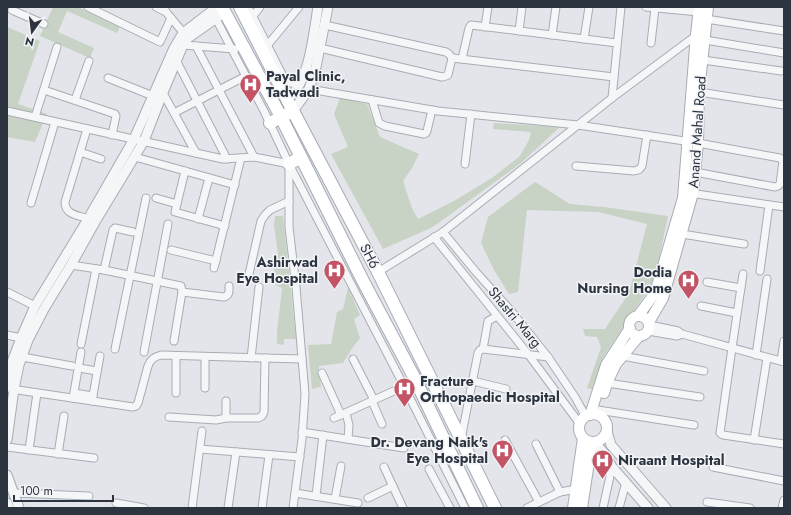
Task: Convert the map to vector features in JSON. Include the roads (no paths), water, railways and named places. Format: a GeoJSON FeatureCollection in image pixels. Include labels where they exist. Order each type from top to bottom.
{"type":"FeatureCollection","features":[{"type":"Feature","properties":{"kind":"main road","name":"SH6"},"geometry":{"type":"LineString","coordinates":[[240,7],[265,48],[287,99],[378,272],[495,508]]}},
{"type":"Feature","properties":{"kind":"main road","name":"Anand Mahal Road"},"geometry":{"type":"LineString","coordinates":[[649,326],[663,298],[682,234],[689,192],[708,7]]}},
{"type":"Feature","properties":{"kind":"main road","name":"Anand Mahal Road"},"geometry":{"type":"LineString","coordinates":[[638,316],[655,293],[682,204],[689,192],[695,172],[693,142],[696,35],[699,9]]}},
{"type":"Feature","properties":{"kind":"main road"},"geometry":{"type":"LineString","coordinates":[[218,11],[245,50],[276,120],[301,157],[363,281],[416,381],[469,506]]}},
{"type":"Feature","properties":{"kind":"main road"},"geometry":{"type":"LineString","coordinates":[[270,108],[287,99]]}},
{"type":"Feature","properties":{"kind":"main road"},"geometry":{"type":"LineString","coordinates":[[276,120],[293,111]]}},
{"type":"Feature","properties":{"kind":"main road"},"geometry":{"type":"LineString","coordinates":[[289,164],[301,157]]}},
{"type":"Feature","properties":{"kind":"main road"},"geometry":{"type":"LineString","coordinates":[[590,416],[603,419],[607,427],[607,431],[602,439],[590,441],[580,433],[579,428],[590,416],[616,364],[639,336],[642,336],[649,326],[645,318],[638,316],[630,322],[630,328],[633,334],[639,336]]}},
{"type":"Feature","properties":{"kind":"main road"},"geometry":{"type":"LineString","coordinates":[[590,416],[606,365],[630,328]]}},
{"type":"Feature","properties":{"kind":"main road"},"geometry":{"type":"LineString","coordinates":[[573,508],[590,441]]}},
{"type":"Feature","properties":{"kind":"main road"},"geometry":{"type":"LineString","coordinates":[[582,508],[590,441]]}},
{"type":"Feature","properties":{"kind":"street"},"geometry":{"type":"LineString","coordinates":[[13,7],[12,10],[44,24]]}},
{"type":"Feature","properties":{"kind":"street"},"geometry":{"type":"LineString","coordinates":[[88,7],[160,42],[171,18]]}},
{"type":"Feature","properties":{"kind":"street"},"geometry":{"type":"LineString","coordinates":[[156,7],[165,9],[185,39],[196,46],[245,50]]}},
{"type":"Feature","properties":{"kind":"street"},"geometry":{"type":"LineString","coordinates":[[248,7],[265,48],[286,80],[293,84],[300,82]]}},
{"type":"Feature","properties":{"kind":"street"},"geometry":{"type":"LineString","coordinates":[[253,16],[260,7]]}},
{"type":"Feature","properties":{"kind":"street"},"geometry":{"type":"LineString","coordinates":[[265,48],[299,7]]}},
{"type":"Feature","properties":{"kind":"street"},"geometry":{"type":"LineString","coordinates":[[287,99],[296,90],[305,71],[318,7]]}},
{"type":"Feature","properties":{"kind":"street"},"geometry":{"type":"LineString","coordinates":[[293,111],[309,89],[316,67],[328,7]]}},
{"type":"Feature","properties":{"kind":"street"},"geometry":{"type":"LineString","coordinates":[[485,27],[488,7]]}},
{"type":"Feature","properties":{"kind":"street"},"geometry":{"type":"LineString","coordinates":[[519,31],[522,7]]}},
{"type":"Feature","properties":{"kind":"street"},"geometry":{"type":"LineString","coordinates":[[552,35],[556,7]]}},
{"type":"Feature","properties":{"kind":"street"},"geometry":{"type":"LineString","coordinates":[[584,39],[589,7]]}},
{"type":"Feature","properties":{"kind":"street"},"geometry":{"type":"LineString","coordinates":[[612,98],[621,7]]}},
{"type":"Feature","properties":{"kind":"street"},"geometry":{"type":"LineString","coordinates":[[646,7],[699,9]]}},
{"type":"Feature","properties":{"kind":"street"},"geometry":{"type":"LineString","coordinates":[[651,43],[655,8]]}},
{"type":"Feature","properties":{"kind":"street"},"geometry":{"type":"LineString","coordinates":[[7,440],[9,388],[21,338],[35,306],[88,219],[134,139],[172,53],[185,39],[218,11],[232,49],[246,76],[270,108]]}},
{"type":"Feature","properties":{"kind":"street"},"geometry":{"type":"LineString","coordinates":[[378,272],[443,232],[612,98],[696,35],[706,23],[784,31]]}},
{"type":"Feature","properties":{"kind":"street"},"geometry":{"type":"LineString","coordinates":[[325,25],[446,52],[452,58],[614,80],[627,87]]}},
{"type":"Feature","properties":{"kind":"street"},"geometry":{"type":"LineString","coordinates":[[462,60],[471,25],[618,43]]}},
{"type":"Feature","properties":{"kind":"street"},"geometry":{"type":"LineString","coordinates":[[14,364],[44,309],[144,141],[185,39]]}},
{"type":"Feature","properties":{"kind":"street"},"geometry":{"type":"LineString","coordinates":[[705,40],[784,53]]}},
{"type":"Feature","properties":{"kind":"street"},"geometry":{"type":"LineString","coordinates":[[196,46],[254,157]]}},
{"type":"Feature","properties":{"kind":"street"},"geometry":{"type":"LineString","coordinates":[[35,117],[57,47]]}},
{"type":"Feature","properties":{"kind":"street"},"geometry":{"type":"LineString","coordinates":[[320,48],[442,77],[448,74],[452,58]]}},
{"type":"Feature","properties":{"kind":"street"},"geometry":{"type":"LineString","coordinates":[[176,60],[227,159]]}},
{"type":"Feature","properties":{"kind":"street"},"geometry":{"type":"LineString","coordinates":[[703,60],[781,71]]}},
{"type":"Feature","properties":{"kind":"street"},"geometry":{"type":"LineString","coordinates":[[75,100],[89,61]]}},
{"type":"Feature","properties":{"kind":"street"},"geometry":{"type":"LineString","coordinates":[[174,113],[246,76]]}},
{"type":"Feature","properties":{"kind":"street"},"geometry":{"type":"LineString","coordinates":[[108,78],[153,96]]}},
{"type":"Feature","properties":{"kind":"street"},"geometry":{"type":"LineString","coordinates":[[309,89],[432,110],[578,125],[647,135],[693,142],[780,158],[783,160],[780,184],[778,186],[695,172]]}},
{"type":"Feature","properties":{"kind":"street"},"geometry":{"type":"LineString","coordinates":[[44,90],[114,114],[116,116],[112,135]]}},
{"type":"Feature","properties":{"kind":"street"},"geometry":{"type":"LineString","coordinates":[[699,92],[784,105]]}},
{"type":"Feature","properties":{"kind":"street"},"geometry":{"type":"LineString","coordinates":[[163,93],[196,153]]}},
{"type":"Feature","properties":{"kind":"street"},"geometry":{"type":"LineString","coordinates":[[372,100],[379,123],[384,126],[424,134],[427,132],[432,110]]}},
{"type":"Feature","properties":{"kind":"street"},"geometry":{"type":"LineString","coordinates":[[7,111],[223,159],[254,157],[289,164]]}},
{"type":"Feature","properties":{"kind":"street"},"geometry":{"type":"LineString","coordinates":[[466,164],[471,114]]}},
{"type":"Feature","properties":{"kind":"street"},"geometry":{"type":"LineString","coordinates":[[276,120],[289,164],[404,386],[469,506]]}},
{"type":"Feature","properties":{"kind":"street"},"geometry":{"type":"LineString","coordinates":[[30,203],[55,122]]}},
{"type":"Feature","properties":{"kind":"street"},"geometry":{"type":"LineString","coordinates":[[87,129],[65,206],[69,212],[88,219]]}},
{"type":"Feature","properties":{"kind":"street"},"geometry":{"type":"LineString","coordinates":[[576,166],[634,171],[638,170],[642,166],[647,135]]}},
{"type":"Feature","properties":{"kind":"street"},"geometry":{"type":"LineString","coordinates":[[80,152],[101,159]]}},
{"type":"Feature","properties":{"kind":"street"},"geometry":{"type":"LineString","coordinates":[[135,157],[235,185]]}},
{"type":"Feature","properties":{"kind":"street"},"geometry":{"type":"LineString","coordinates":[[171,250],[215,264],[241,158]]}},
{"type":"Feature","properties":{"kind":"street"},"geometry":{"type":"LineString","coordinates":[[289,164],[288,227],[296,287],[305,394],[300,457],[293,508]]}},
{"type":"Feature","properties":{"kind":"street"},"geometry":{"type":"LineString","coordinates":[[185,171],[175,212],[225,226]]}},
{"type":"Feature","properties":{"kind":"street"},"geometry":{"type":"LineString","coordinates":[[198,219],[209,178]]}},
{"type":"Feature","properties":{"kind":"street"},"geometry":{"type":"LineString","coordinates":[[689,192],[784,207]]}},
{"type":"Feature","properties":{"kind":"street"},"geometry":{"type":"LineString","coordinates":[[115,349],[146,198]]}},
{"type":"Feature","properties":{"kind":"street"},"geometry":{"type":"LineString","coordinates":[[156,198],[177,204]]}},
{"type":"Feature","properties":{"kind":"street"},"geometry":{"type":"LineString","coordinates":[[249,274],[264,215],[270,210],[289,201]]}},
{"type":"Feature","properties":{"kind":"street"},"geometry":{"type":"LineString","coordinates":[[760,271],[769,205]]}},
{"type":"Feature","properties":{"kind":"street"},"geometry":{"type":"LineString","coordinates":[[144,352],[168,224]]}},
{"type":"Feature","properties":{"kind":"street"},"geometry":{"type":"LineString","coordinates":[[104,270],[113,230],[115,228],[133,232]]}},
{"type":"Feature","properties":{"kind":"street","name":"Shastri Marg"},"geometry":{"type":"LineString","coordinates":[[443,232],[512,312],[548,357],[575,397],[590,416]]}},
{"type":"Feature","properties":{"kind":"street"},"geometry":{"type":"LineString","coordinates":[[682,234],[744,244]]}},
{"type":"Feature","properties":{"kind":"street","name":"Shastri Marg"},"geometry":{"type":"LineString","coordinates":[[434,237],[528,354],[590,416]]}},
{"type":"Feature","properties":{"kind":"street"},"geometry":{"type":"LineString","coordinates":[[71,265],[104,270],[182,286],[174,341]]}},
{"type":"Feature","properties":{"kind":"street"},"geometry":{"type":"LineString","coordinates":[[82,344],[96,269]]}},
{"type":"Feature","properties":{"kind":"street"},"geometry":{"type":"LineString","coordinates":[[743,274],[720,432],[723,435],[784,444]]}},
{"type":"Feature","properties":{"kind":"street"},"geometry":{"type":"LineString","coordinates":[[756,355],[767,279]]}},
{"type":"Feature","properties":{"kind":"street"},"geometry":{"type":"LineString","coordinates":[[707,282],[741,288]]}},
{"type":"Feature","properties":{"kind":"street"},"geometry":{"type":"LineString","coordinates":[[182,292],[224,297],[229,293],[229,286]]}},
{"type":"Feature","properties":{"kind":"street"},"geometry":{"type":"LineString","coordinates":[[251,358],[259,287]]}},
{"type":"Feature","properties":{"kind":"street"},"geometry":{"type":"LineString","coordinates":[[7,292],[35,306]]}},
{"type":"Feature","properties":{"kind":"street"},"geometry":{"type":"LineString","coordinates":[[701,306],[737,312]]}},
{"type":"Feature","properties":{"kind":"street"},"geometry":{"type":"LineString","coordinates":[[483,349],[488,320],[497,316]]}},
{"type":"Feature","properties":{"kind":"street"},"geometry":{"type":"LineString","coordinates":[[649,326],[678,331],[682,334],[782,362],[784,341]]}},
{"type":"Feature","properties":{"kind":"street"},"geometry":{"type":"LineString","coordinates":[[7,334],[21,338]]}},
{"type":"Feature","properties":{"kind":"street"},"geometry":{"type":"LineString","coordinates":[[461,439],[472,380],[480,350],[483,349],[548,357]]}},
{"type":"Feature","properties":{"kind":"street"},"geometry":{"type":"LineString","coordinates":[[74,396],[75,367],[81,352]]}},
{"type":"Feature","properties":{"kind":"street"},"geometry":{"type":"LineString","coordinates":[[9,388],[37,393],[92,398],[133,407],[138,403],[150,361],[161,355],[302,359]]}},
{"type":"Feature","properties":{"kind":"street"},"geometry":{"type":"LineString","coordinates":[[92,398],[100,356]]}},
{"type":"Feature","properties":{"kind":"street"},"geometry":{"type":"LineString","coordinates":[[176,356],[176,393]]}},
{"type":"Feature","properties":{"kind":"street"},"geometry":{"type":"LineString","coordinates":[[622,356],[704,371]]}},
{"type":"Feature","properties":{"kind":"street"},"geometry":{"type":"LineString","coordinates":[[205,357],[205,388]]}},
{"type":"Feature","properties":{"kind":"street"},"geometry":{"type":"LineString","coordinates":[[169,417],[216,420],[226,418],[258,418],[262,416],[264,412],[264,358]]}},
{"type":"Feature","properties":{"kind":"street"},"geometry":{"type":"LineString","coordinates":[[754,440],[767,358]]}},
{"type":"Feature","properties":{"kind":"street"},"geometry":{"type":"LineString","coordinates":[[353,359],[382,424]]}},
{"type":"Feature","properties":{"kind":"street"},"geometry":{"type":"LineString","coordinates":[[14,364],[75,367],[97,372]]}},
{"type":"Feature","properties":{"kind":"street"},"geometry":{"type":"LineString","coordinates":[[322,373],[340,416],[349,425],[348,439]]}},
{"type":"Feature","properties":{"kind":"street"},"geometry":{"type":"LineString","coordinates":[[472,380],[506,389]]}},
{"type":"Feature","properties":{"kind":"street"},"geometry":{"type":"LineString","coordinates":[[340,416],[416,381]]}},
{"type":"Feature","properties":{"kind":"street"},"geometry":{"type":"LineString","coordinates":[[607,384],[700,397]]}},
{"type":"Feature","properties":{"kind":"street"},"geometry":{"type":"LineString","coordinates":[[29,450],[37,393]]}},
{"type":"Feature","properties":{"kind":"street"},"geometry":{"type":"LineString","coordinates":[[226,401],[226,418]]}},
{"type":"Feature","properties":{"kind":"street"},"geometry":{"type":"LineString","coordinates":[[58,454],[64,416]]}},
{"type":"Feature","properties":{"kind":"street"},"geometry":{"type":"LineString","coordinates":[[590,416],[694,425]]}},
{"type":"Feature","properties":{"kind":"street"},"geometry":{"type":"LineString","coordinates":[[192,508],[202,431]]}},
{"type":"Feature","properties":{"kind":"street"},"geometry":{"type":"LineString","coordinates":[[607,431],[611,445],[666,508]]}},
{"type":"Feature","properties":{"kind":"street"},"geometry":{"type":"LineString","coordinates":[[302,432],[404,448]]}},
{"type":"Feature","properties":{"kind":"street"},"geometry":{"type":"LineString","coordinates":[[316,496],[324,435]]}},
{"type":"Feature","properties":{"kind":"street"},"geometry":{"type":"LineString","coordinates":[[505,440],[539,502]]}},
{"type":"Feature","properties":{"kind":"street"},"geometry":{"type":"LineString","coordinates":[[590,441],[604,453],[612,467],[648,508]]}},
{"type":"Feature","properties":{"kind":"street"},"geometry":{"type":"LineString","coordinates":[[536,444],[560,492]]}},
{"type":"Feature","properties":{"kind":"street"},"geometry":{"type":"LineString","coordinates":[[7,447],[94,458]]}},
{"type":"Feature","properties":{"kind":"street"},"geometry":{"type":"LineString","coordinates":[[200,449],[300,457]]}},
{"type":"Feature","properties":{"kind":"street"},"geometry":{"type":"LineString","coordinates":[[228,508],[236,452]]}},
{"type":"Feature","properties":{"kind":"street"},"geometry":{"type":"LineString","coordinates":[[262,508],[269,455]]}},
{"type":"Feature","properties":{"kind":"street"},"geometry":{"type":"LineString","coordinates":[[335,499],[341,466]]}},
{"type":"Feature","properties":{"kind":"street"},"geometry":{"type":"LineString","coordinates":[[384,467],[403,508]]}},
{"type":"Feature","properties":{"kind":"street"},"geometry":{"type":"LineString","coordinates":[[603,508],[612,467]]}},
{"type":"Feature","properties":{"kind":"street"},"geometry":{"type":"LineString","coordinates":[[713,467],[784,481]]}},
{"type":"Feature","properties":{"kind":"street"},"geometry":{"type":"LineString","coordinates":[[429,469],[450,508]]}},
{"type":"Feature","properties":{"kind":"street"},"geometry":{"type":"LineString","coordinates":[[7,475],[19,508]]}},
{"type":"Feature","properties":{"kind":"street"},"geometry":{"type":"LineString","coordinates":[[620,508],[626,482]]}},
{"type":"Feature","properties":{"kind":"street"},"geometry":{"type":"LineString","coordinates":[[368,498],[393,486]]}},
{"type":"Feature","properties":{"kind":"street"},"geometry":{"type":"LineString","coordinates":[[527,508],[560,492],[577,489]]}},
{"type":"Feature","properties":{"kind":"street"},"geometry":{"type":"LineString","coordinates":[[14,493],[89,496]]}},
{"type":"Feature","properties":{"kind":"street"},"geometry":{"type":"LineString","coordinates":[[295,493],[358,503]]}},
{"type":"Feature","properties":{"kind":"street"},"geometry":{"type":"LineString","coordinates":[[782,508],[784,500]]}},
{"type":"Feature","properties":{"kind":"street"},"geometry":{"type":"LineString","coordinates":[[707,502],[750,508]]}},
{"type":"Feature","properties":{"kind":"street"},"geometry":{"type":"LineString","coordinates":[[7,503],[9,508]]}},
{"type":"Feature","properties":{"kind":"street"},"geometry":{"type":"LineString","coordinates":[[116,503],[144,508]]}},
{"type":"Feature","properties":{"kind":"place","name":"Payal Clinic, Tadwadi"},"geometry":{"type":"Point","coordinates":[250,104]}},
{"type":"Feature","properties":{"kind":"place","name":"Ashirwad Eye Hospital"},"geometry":{"type":"Point","coordinates":[334,290]}},
{"type":"Feature","properties":{"kind":"place","name":"Dodia Nursing Home"},"geometry":{"type":"Point","coordinates":[688,300]}},
{"type":"Feature","properties":{"kind":"place","name":"Fracture Orthopaedic Hospital"},"geometry":{"type":"Point","coordinates":[404,408]}},
{"type":"Feature","properties":{"kind":"place","name":"Dr. Devang Naik's Eye Hospital"},"geometry":{"type":"Point","coordinates":[503,470]}},
{"type":"Feature","properties":{"kind":"place","name":"Niraant Hospital"},"geometry":{"type":"Point","coordinates":[602,480]}}]}
